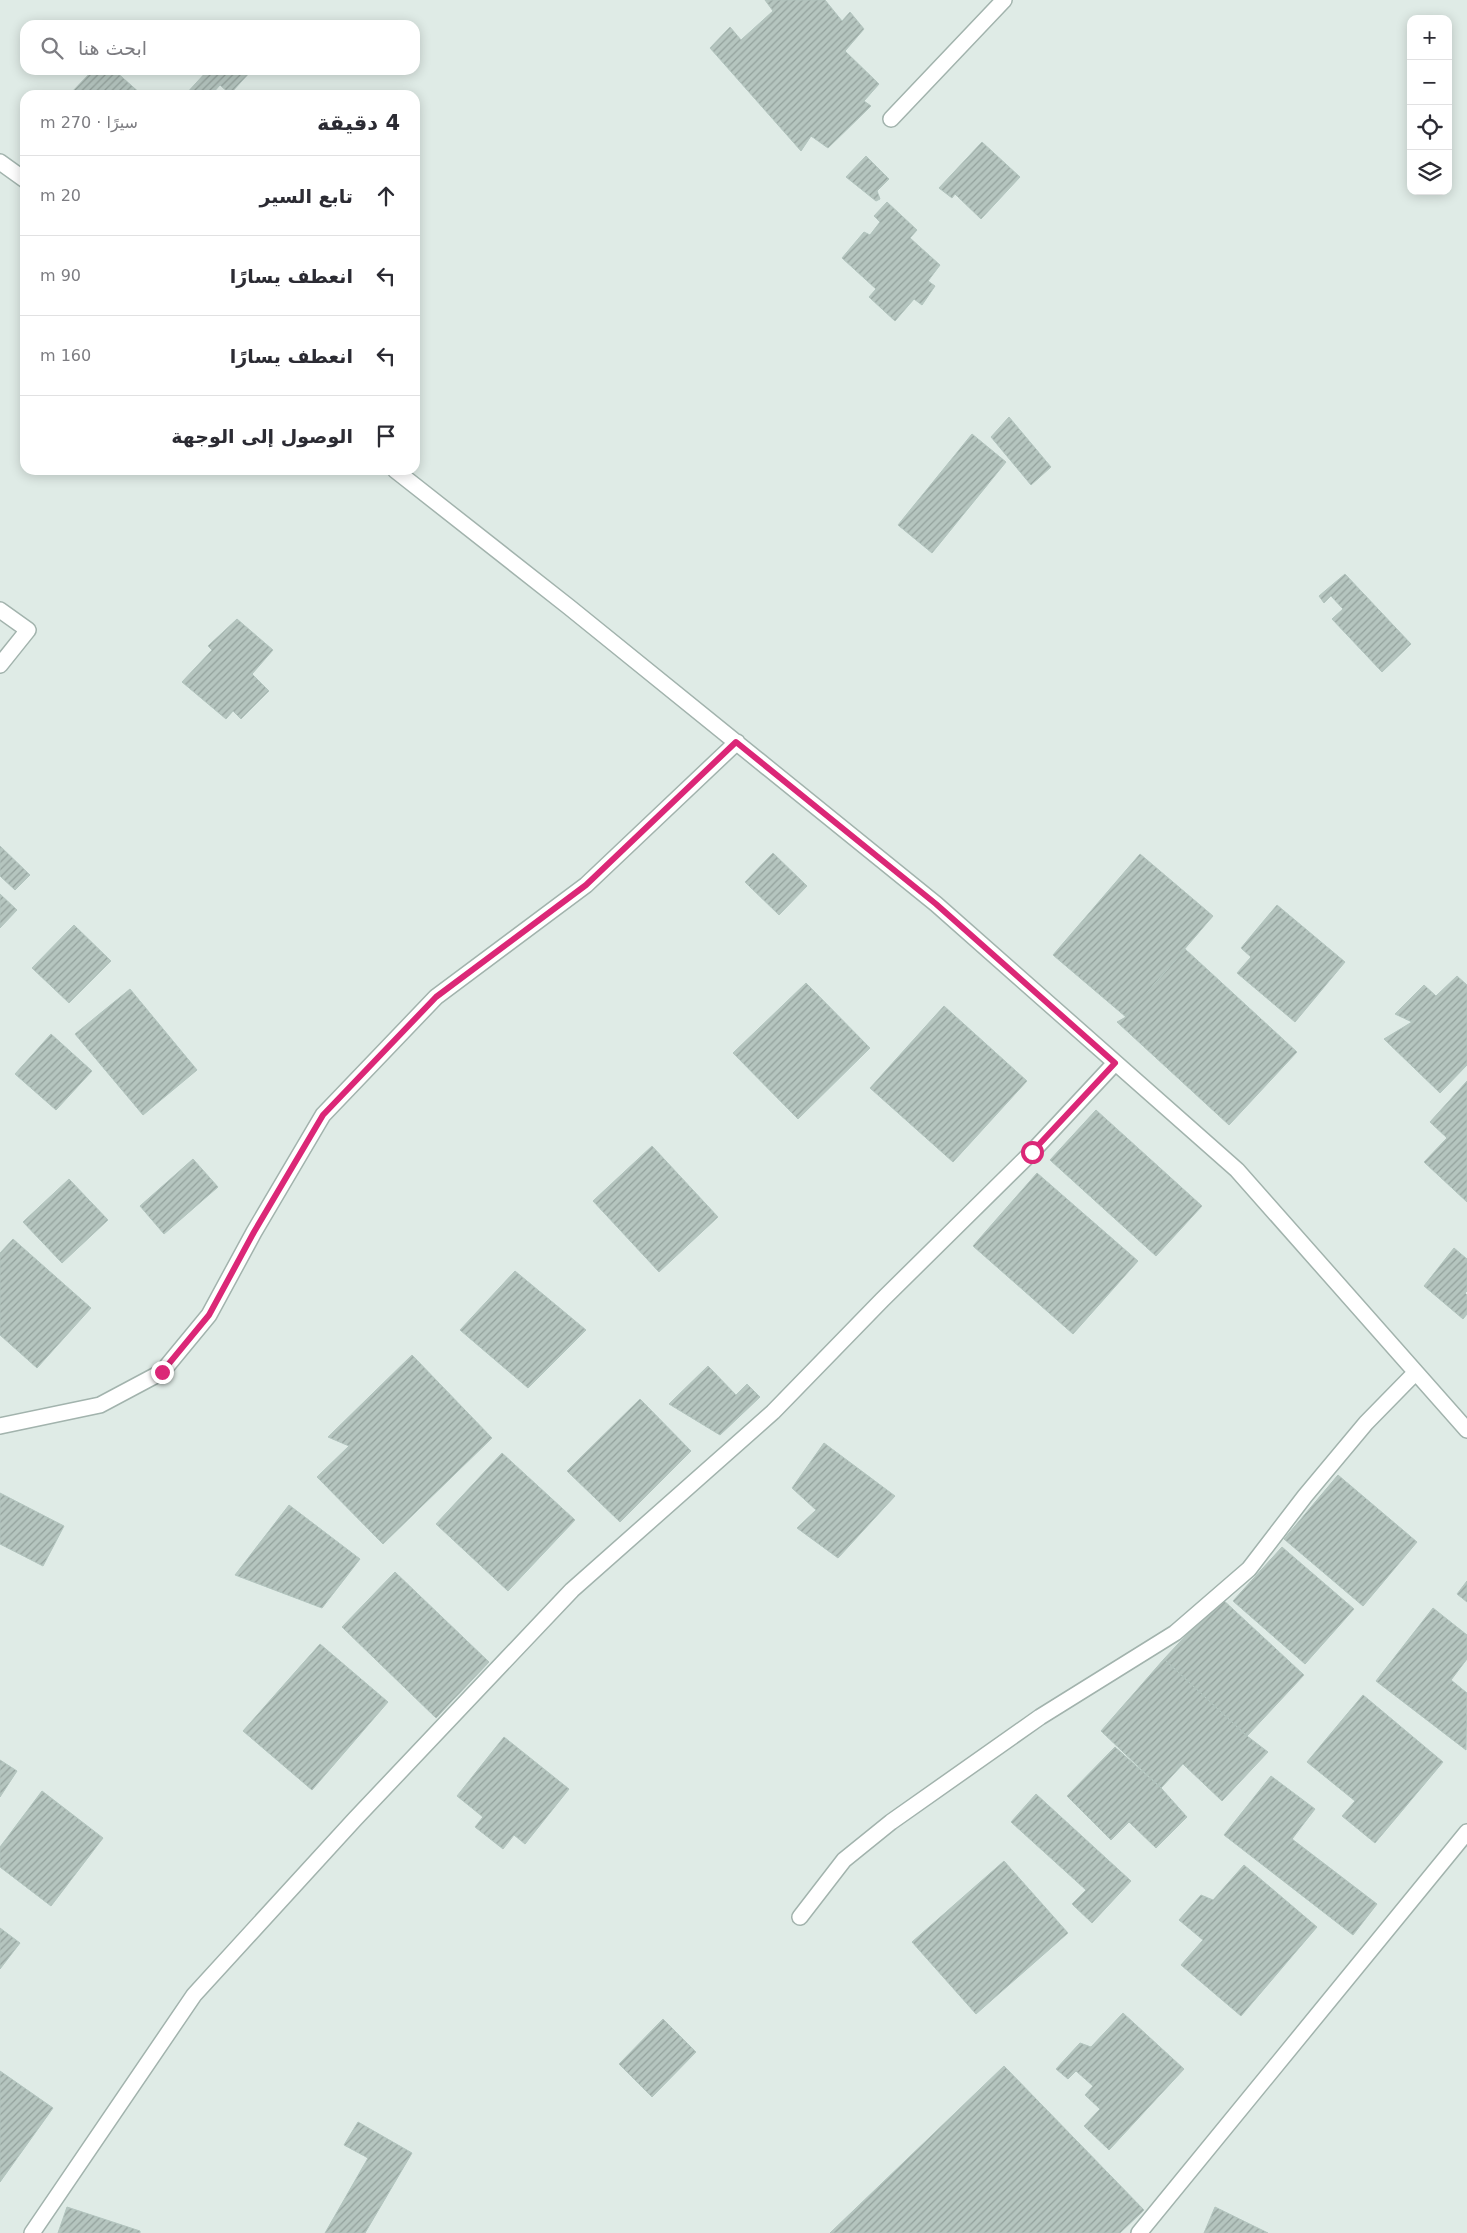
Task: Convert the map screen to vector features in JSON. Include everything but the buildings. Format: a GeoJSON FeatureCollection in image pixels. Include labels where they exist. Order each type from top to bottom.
{"type":"FeatureCollection","features":[{"type":"Feature","properties":{"kind":"street"},"geometry":{"type":"LineString","coordinates":[[891,119],[1004,0]]}},
{"type":"Feature","properties":{"kind":"street"},"geometry":{"type":"LineString","coordinates":[[0,162],[20,176]]}},
{"type":"Feature","properties":{"kind":"street"},"geometry":{"type":"LineString","coordinates":[[401,475],[936,904],[1237,1170],[1415,1374],[1467,1430]]}},
{"type":"Feature","properties":{"kind":"street"},"geometry":{"type":"LineString","coordinates":[[0,610],[28,630],[0,665]]}},
{"type":"Feature","properties":{"kind":"street"},"geometry":{"type":"LineString","coordinates":[[0,1426],[100,1405],[162,1372],[209,1315],[254,1232],[323,1115],[436,997],[586,885],[736,742]]}},
{"type":"Feature","properties":{"kind":"street"},"geometry":{"type":"LineString","coordinates":[[32,2233],[194,1995],[355,1818],[572,1590],[773,1412],[882,1300],[1032,1152],[1115,1063]]}},
{"type":"Feature","properties":{"kind":"street"},"geometry":{"type":"LineString","coordinates":[[800,1917],[844,1860],[891,1822],[1040,1717],[1175,1633],[1249,1569],[1305,1496],[1366,1423],[1415,1374]]}},
{"type":"Feature","properties":{"kind":"street"},"geometry":{"type":"LineString","coordinates":[[1138,2233],[1467,1832]]}},
{"type":"Feature","properties":{"kind":"route"},"geometry":{"type":"LineString","coordinates":[[162,1372],[209,1315],[254,1232],[323,1115],[436,997],[586,885],[736,742],[936,904],[1115,1063],[1032,1152]]}}]}
